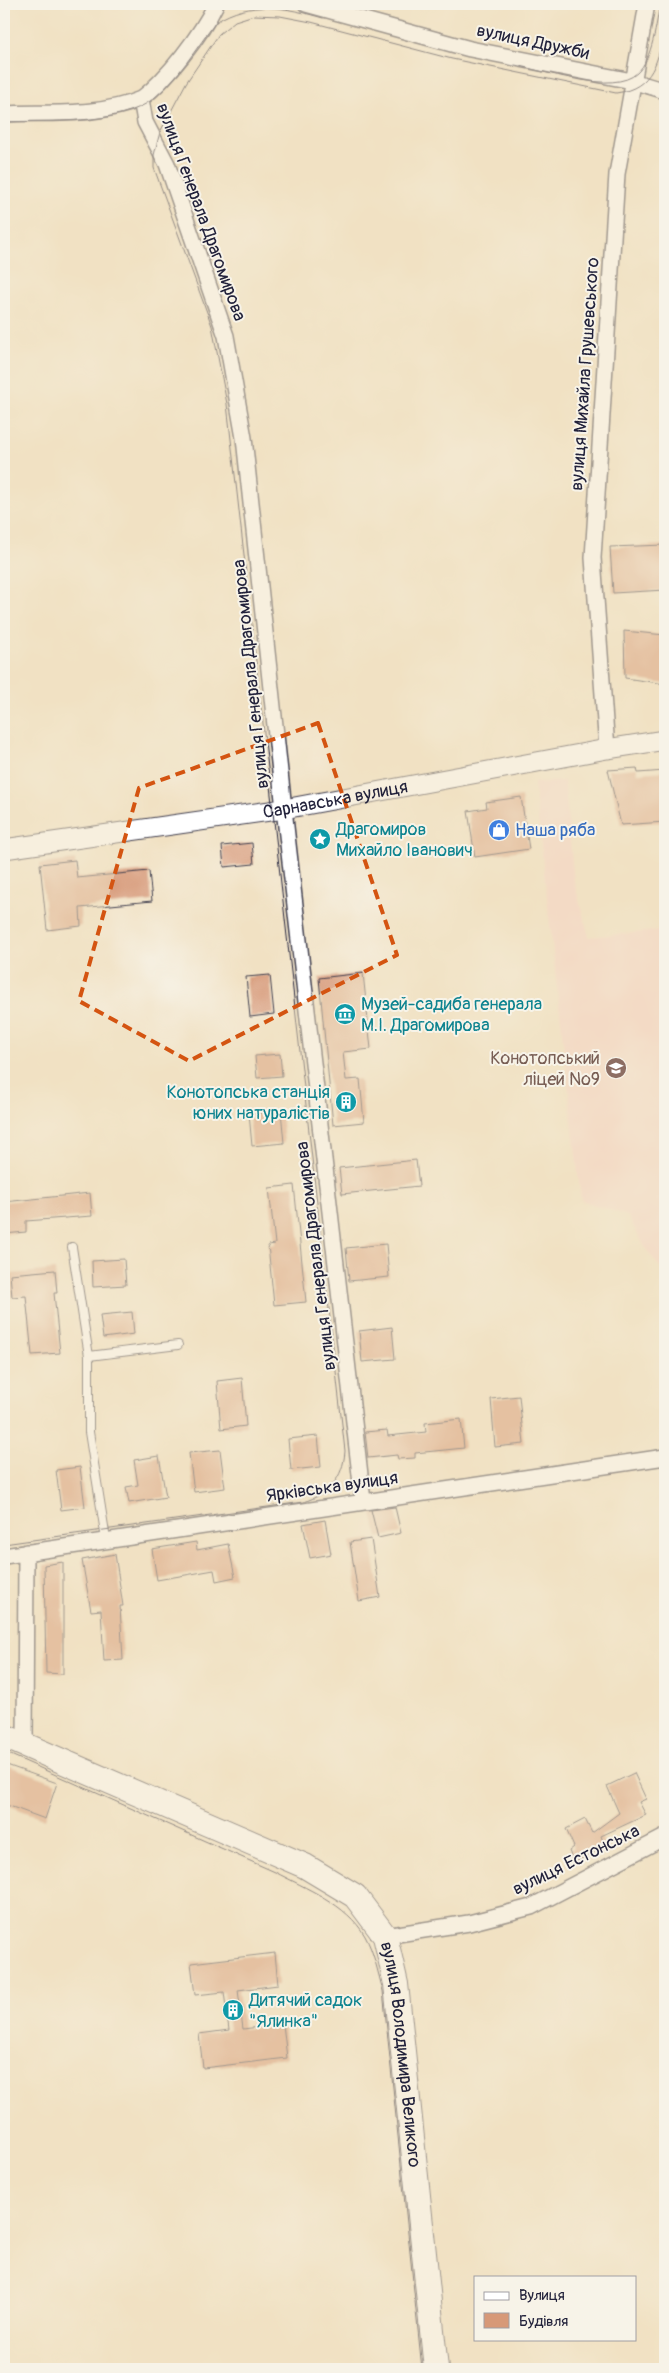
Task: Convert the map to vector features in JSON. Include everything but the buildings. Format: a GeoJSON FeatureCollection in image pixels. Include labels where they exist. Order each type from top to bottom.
{"type":"FeatureCollection","features":[{"type":"Feature","properties":{"kind":"main road","name":"вулиця Володимира Великого"},"geometry":{"type":"LineString","coordinates":[[4,1736],[304,1866],[355,1896],[385,1936],[396,1984],[436,2369]]}},
{"type":"Feature","properties":{"kind":"street","name":"вулиця Генерала Драгомирова"},"geometry":{"type":"LineString","coordinates":[[216,4],[187,48],[152,90],[141,100],[145,122],[167,164],[226,336],[244,438],[284,809],[364,1501]]}},
{"type":"Feature","properties":{"kind":"street","name":"вулиця Дружби"},"geometry":{"type":"LineString","coordinates":[[306,4],[470,48],[632,81],[665,91]]}},
{"type":"Feature","properties":{"kind":"street","name":"вулиця Михайла Грушевського"},"geometry":{"type":"LineString","coordinates":[[607,749],[593,558],[617,174],[647,4]]}},
{"type":"Feature","properties":{"kind":"street"},"geometry":{"type":"LineString","coordinates":[[4,114],[103,111],[141,100]]}},
{"type":"Feature","properties":{"kind":"street","name":"Сарнавська вулиця"},"geometry":{"type":"LineString","coordinates":[[4,849],[284,809],[665,740]]}},
{"type":"Feature","properties":{"kind":"street","name":"Ярківська вулиця"},"geometry":{"type":"LineString","coordinates":[[4,1556],[106,1539],[665,1456]]}},
{"type":"Feature","properties":{"kind":"street"},"geometry":{"type":"LineString","coordinates":[[25,1745],[26,1552]]}},
{"type":"Feature","properties":{"kind":"street","name":"вулиця Естонська"},"geometry":{"type":"LineString","coordinates":[[385,1936],[469,1923],[531,1907],[665,1836]]}},
{"type":"Feature","properties":{"kind":"lane"},"geometry":{"type":"LineString","coordinates":[[72,1247],[89,1356],[89,1432],[106,1539]]}},
{"type":"Feature","properties":{"kind":"lane"},"geometry":{"type":"LineString","coordinates":[[89,1356],[178,1344]]}},
{"type":"Feature","properties":{"kind":"highlighted area"},"geometry":{"type":"Polygon","coordinates":[[[318,723],[397,955],[189,1061],[79,1001],[139,788],[318,723]]]}},
{"type":"Feature","properties":{"kind":"shaded area","name":"Конотопський ліцей №9"},"geometry":{"type":"Polygon","coordinates":[[[564,781],[574,881],[589,937],[665,930],[665,1274],[646,1249],[628,1216],[581,1200],[534,783],[564,781]]]}},
{"type":"Feature","properties":{"kind":"tram line"},"geometry":{"type":"LineString","coordinates":[[515,65],[578,80],[612,82],[626,79],[637,73],[647,59],[660,4]]}},
{"type":"Feature","properties":{"kind":"tram line"},"geometry":{"type":"LineString","coordinates":[[4,122],[102,118],[139,108],[153,99],[171,82],[216,22],[229,15],[255,8],[268,8],[295,11],[323,18]]}},
{"type":"Feature","properties":{"kind":"tram line"},"geometry":{"type":"LineString","coordinates":[[4,1544],[303,1502],[327,1490],[338,1477],[344,1461],[345,1451],[227,404],[212,326],[154,168],[154,155],[160,132],[186,83],[219,34],[235,21],[254,15],[280,16],[311,22],[452,59],[616,93],[629,90],[646,79],[660,51],[665,27]]}},
{"type":"Feature","properties":{"kind":"tram line"},"geometry":{"type":"LineString","coordinates":[[4,1752],[299,1884],[337,1906],[348,1915],[365,1936],[383,1991],[422,2369]]}},
{"type":"Feature","properties":{"kind":"place","name":"Наша ряба"},"geometry":{"type":"Point","coordinates":[499,830]}},
{"type":"Feature","properties":{"kind":"place","name":"Драгомиров Михайло Іванович"},"geometry":{"type":"Point","coordinates":[320,839]}},
{"type":"Feature","properties":{"kind":"place","name":"Музей-садиба генерала М.І. Драгомирова"},"geometry":{"type":"Point","coordinates":[345,1014]}},
{"type":"Feature","properties":{"kind":"place","name":"Конотопський ліцей №9"},"geometry":{"type":"Point","coordinates":[616,1068]}},
{"type":"Feature","properties":{"kind":"place","name":"Конотопська станція юних натуралістів"},"geometry":{"type":"Point","coordinates":[346,1102]}},
{"type":"Feature","properties":{"kind":"place","name":"Дитячий садок \"Ялинка\""},"geometry":{"type":"Point","coordinates":[233,2010]}}]}
